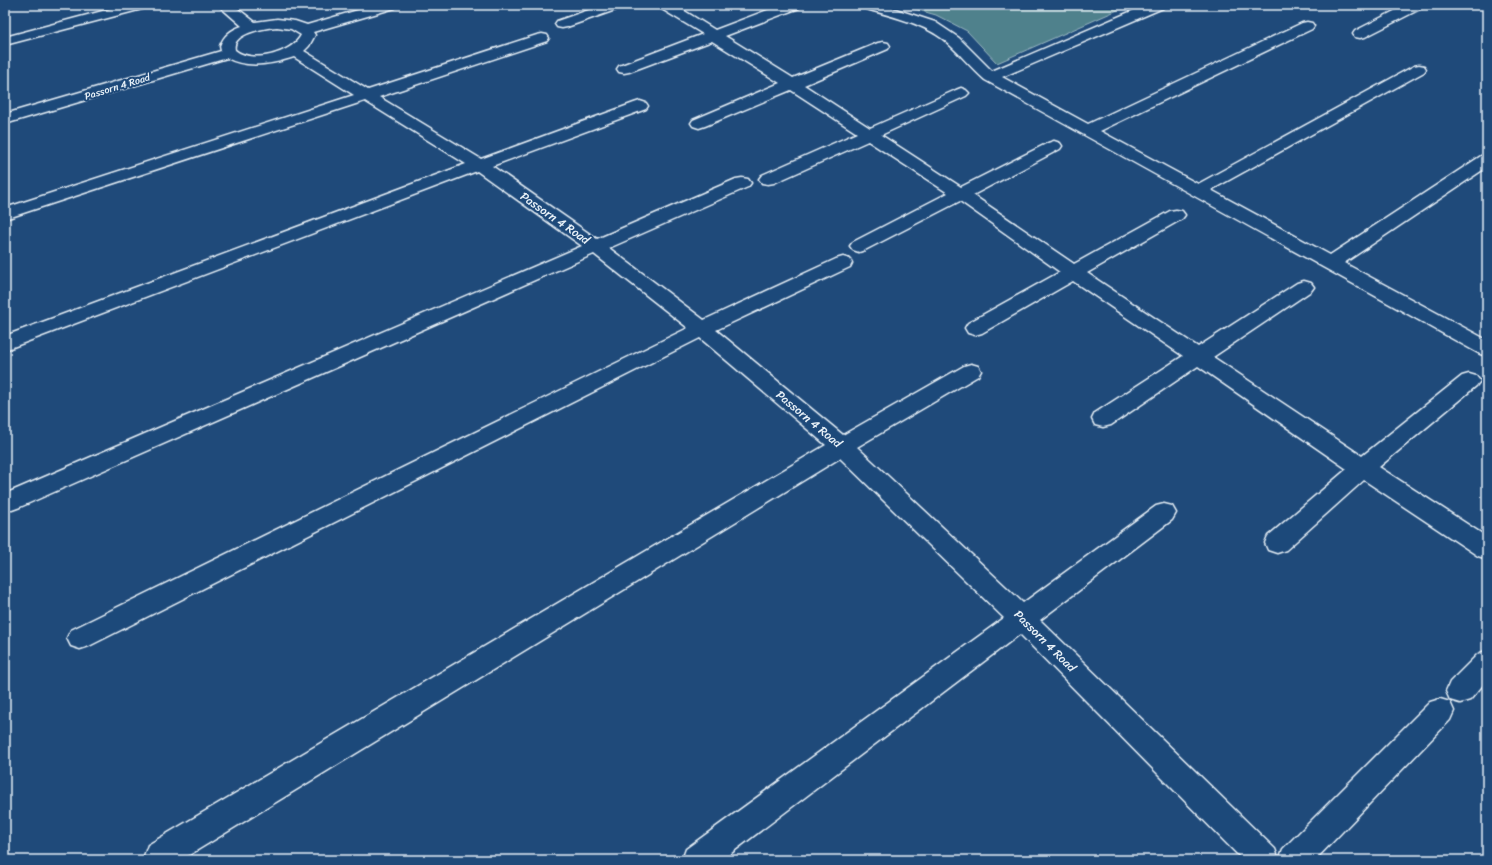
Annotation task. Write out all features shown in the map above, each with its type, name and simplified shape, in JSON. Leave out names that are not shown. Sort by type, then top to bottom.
[{"type":"street","points":[[5,41],[141,5]]},
{"type":"street","points":[[225,5],[252,27]]},
{"type":"street","points":[[306,30],[390,5]]},
{"type":"street","points":[[562,24],[616,5]]},
{"type":"street","points":[[665,5],[792,84],[959,193],[1363,468],[1487,549]]},
{"type":"street","points":[[624,69],[794,5]]},
{"type":"street","points":[[868,5],[917,20],[934,27],[949,36],[975,64],[990,77],[1486,347]]},
{"type":"street","points":[[990,77],[1158,5]]},
{"type":"street","points":[[1360,34],[1417,5]]},
{"type":"street","points":[[283,23],[299,26],[306,30],[308,35],[307,40],[294,52],[270,59],[257,60],[240,58],[229,53],[227,48],[228,42],[233,37],[252,27],[264,24],[283,23]]},
{"type":"street","points":[[1087,131],[1307,26]]},
{"type":"street","points":[[5,214],[542,38]]},
{"type":"street","points":[[699,123],[883,46]]},
{"type":"street","name":"Passorn 4 Road","points":[[294,52],[479,164],[594,246],[702,329],[842,446],[1021,618],[1264,860]]},
{"type":"street","name":"Passorn 4 Road","points":[[5,119],[229,53]]},
{"type":"street","points":[[1197,191],[1419,69]]},
{"type":"street","points":[[768,179],[961,93]]},
{"type":"street","points":[[5,343],[479,164],[640,106]]},
{"type":"street","points":[[859,246],[959,193],[1054,146]]},
{"type":"street","points":[[1331,263],[1487,160]]},
{"type":"street","points":[[12,501],[594,246],[742,183]]},
{"type":"street","points":[[975,328],[1176,215]]},
{"type":"street","points":[[80,638],[702,329],[843,263]]},
{"type":"street","points":[[1104,419],[1304,287]]},
{"type":"street","points":[[159,856],[842,446],[971,371]]},
{"type":"street","points":[[1277,543],[1363,468],[1469,381]]},
{"type":"street","points":[[697,860],[1164,513]]},
{"type":"street","points":[[1460,691],[1487,662]]},
{"type":"street","points":[[1294,860],[1440,711]]},
{"type":"green space","points":[[901,5],[1129,5],[997,63],[967,31],[936,15]]}]
